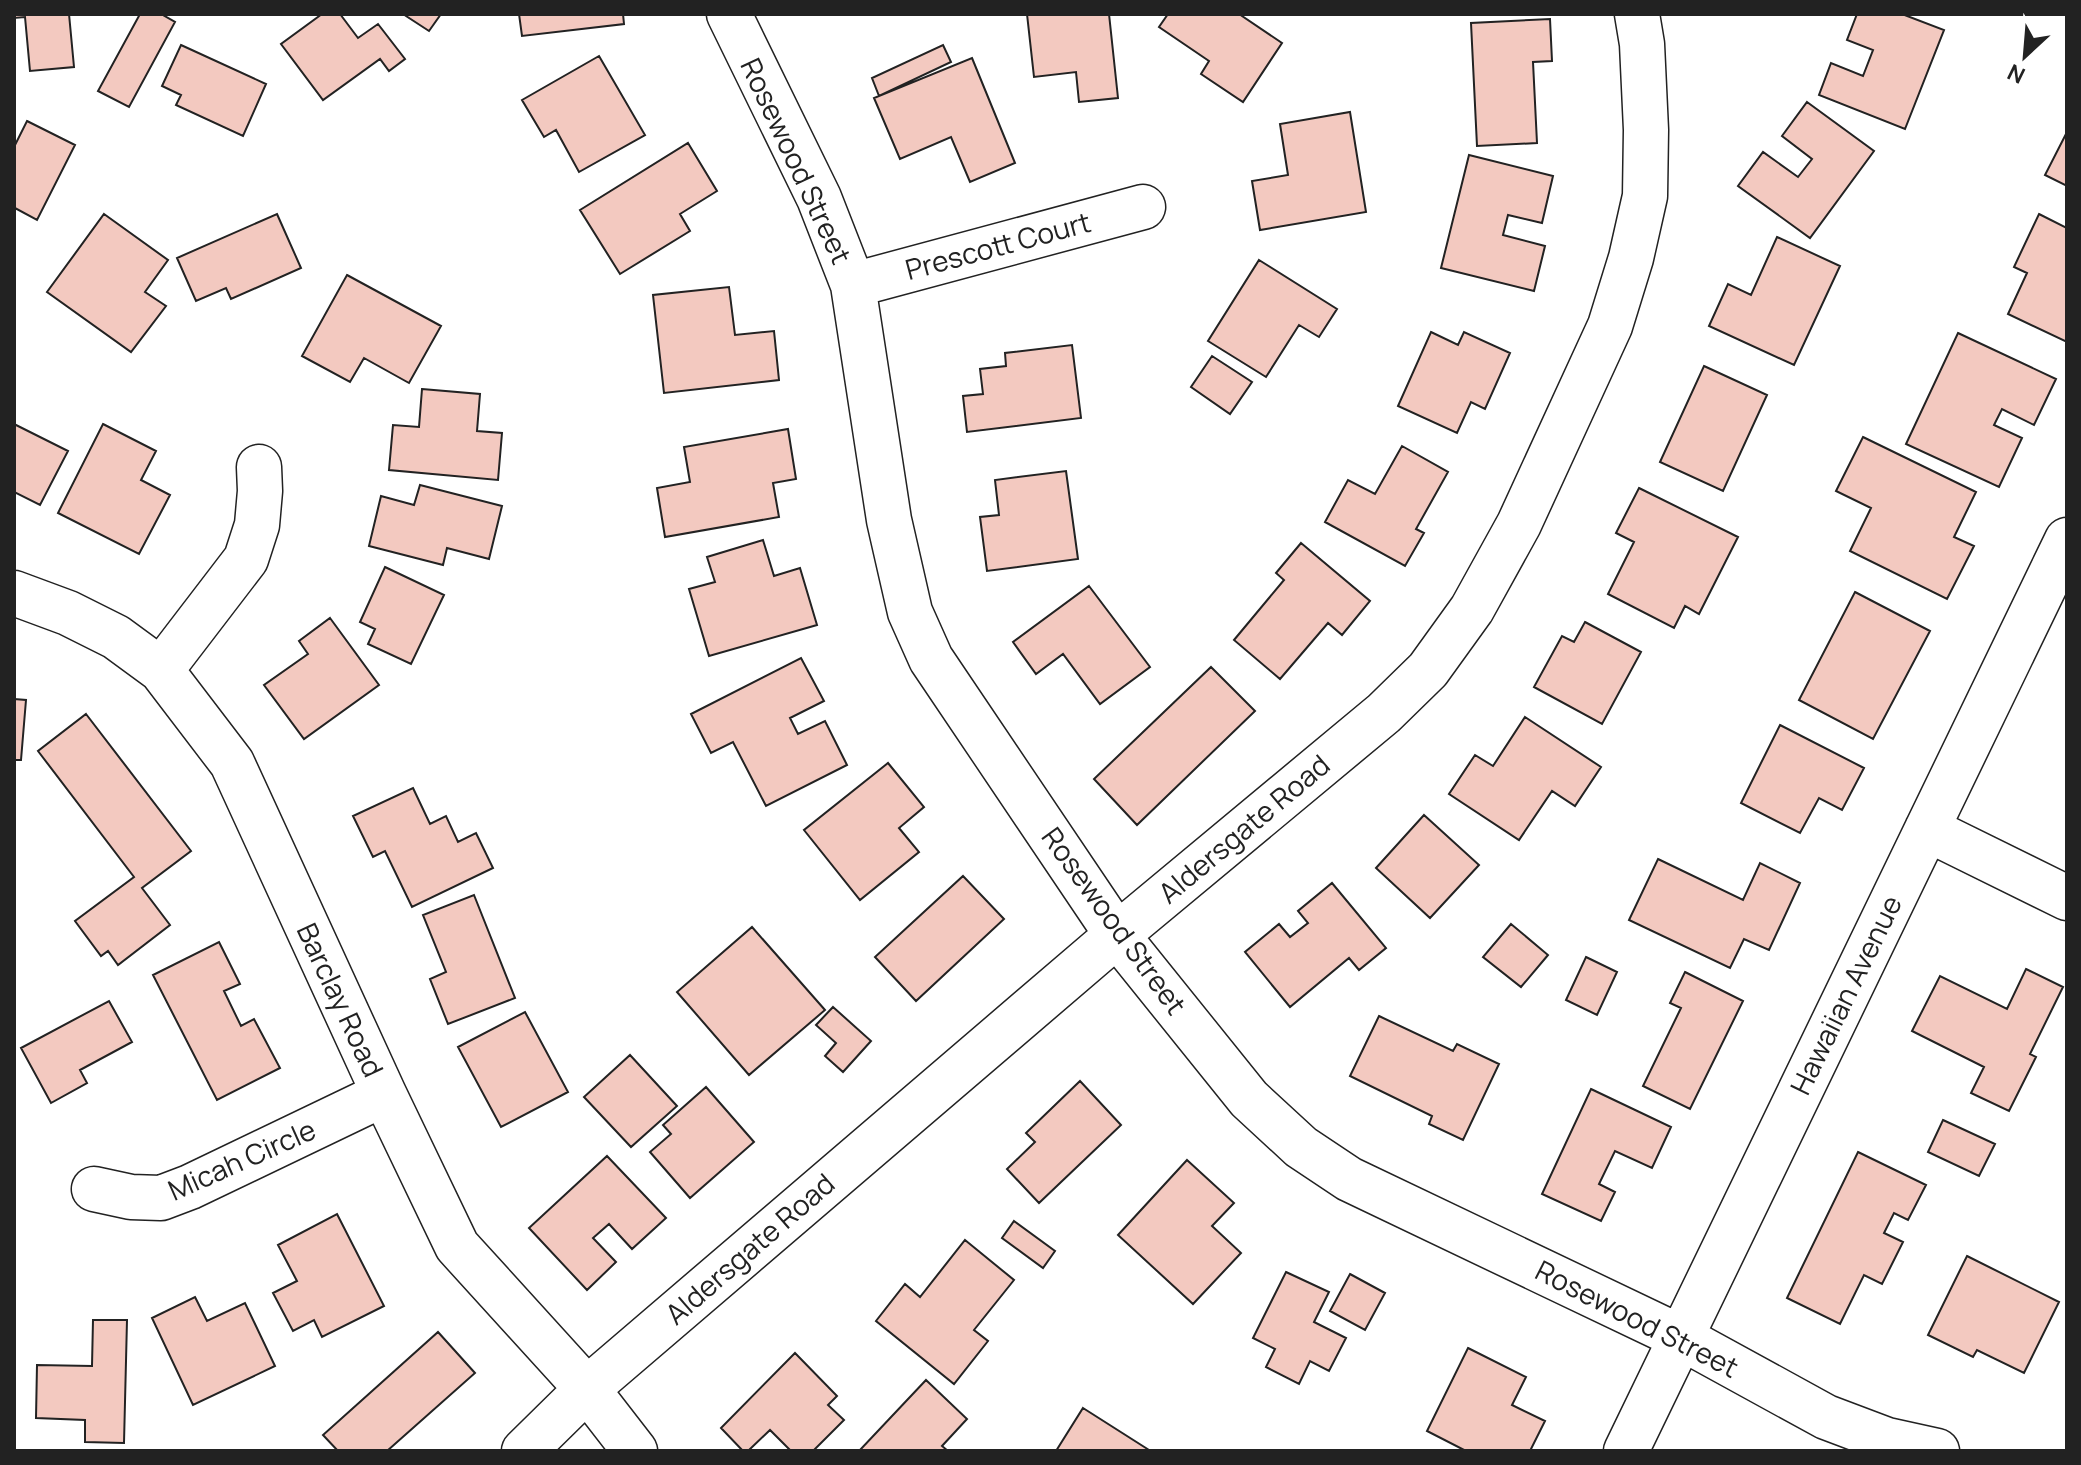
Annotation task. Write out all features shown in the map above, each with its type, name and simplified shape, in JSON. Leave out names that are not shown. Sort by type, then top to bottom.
[{"type":"street","name":"Rosewood Street","points":[[729,14],[819,198],[853,285],[889,520],[910,612],[931,659],[1117,935],[1249,1099],[1301,1147],[1349,1179],[1680,1337],[1826,1417],[1887,1440],[1937,1451]]},
{"type":"street","name":"Aldersgate Road","points":[[524,1451],[587,1389],[1117,935],[1384,713],[1428,670],[1472,609],[1519,524],[1610,326],[1631,258],[1645,196],[1646,130],[1642,44],[1637,14]]},
{"type":"street","name":"Prescott Court","points":[[853,285],[1143,207]]},
{"type":"street","points":[[161,670],[246,559],[257,525],[259,467]]},
{"type":"street","name":"Hawaiian Avenue","points":[[1626,1451],[2067,540]]},
{"type":"street","name":"Barclay Road","points":[[14,593],[68,613],[116,637],[161,670],[232,763],[457,1246],[587,1389],[635,1451]]},
{"type":"street","points":[[1927,829],[2067,898]]},
{"type":"street","name":"Micah Circle","points":[[94,1189],[131,1197],[161,1198],[384,1094]]},
{"type":"building","points":[[14,14],[69,14],[74,67],[30,71],[25,17],[14,18]]},
{"type":"building","points":[[140,14],[161,14],[175,22],[129,107],[98,91]]},
{"type":"building","points":[[322,14],[340,14],[358,38],[378,24],[405,59],[389,71],[380,59],[323,100],[281,44]]},
{"type":"building","points":[[403,14],[441,14],[429,31]]},
{"type":"building","points":[[519,14],[623,14],[624,24],[522,36]]},
{"type":"building","points":[[1027,14],[1109,14],[1118,98],[1079,102],[1076,72],[1034,77]]},
{"type":"building","points":[[1168,14],[1239,14],[1282,43],[1243,102],[1201,74],[1209,61],[1159,27]]},
{"type":"building","points":[[1857,14],[1902,14],[1944,30],[1905,129],[1819,95],[1831,63],[1863,76],[1873,50],[1847,40]]},
{"type":"building","points":[[1550,19],[1552,61],[1533,62],[1537,143],[1477,146],[1471,23]]},
{"type":"building","points":[[181,45],[266,84],[243,136],[176,105],[181,95],[162,86]]},
{"type":"building","points":[[943,45],[951,62],[879,96],[872,78]]},
{"type":"building","points":[[599,56],[645,135],[579,172],[556,130],[544,137],[522,100]]},
{"type":"building","points":[[972,58],[1015,163],[970,182],[951,137],[900,159],[874,98]]},
{"type":"building","points":[[1807,102],[1874,151],[1810,238],[1738,186],[1763,152],[1798,177],[1812,159],[1782,136]]},
{"type":"building","points":[[1350,112],[1366,212],[1260,230],[1252,181],[1288,175],[1280,124]]},
{"type":"building","points":[[27,121],[75,145],[37,220],[15,208],[14,211],[14,147]]},
{"type":"building","points":[[2067,132],[2067,186],[2045,175]]},
{"type":"building","points":[[688,143],[717,191],[680,214],[690,231],[620,274],[580,210]]},
{"type":"building","points":[[1469,155],[1553,176],[1542,223],[1508,215],[1503,235],[1545,246],[1534,291],[1441,268]]},
{"type":"building","points":[[104,214],[168,260],[145,292],[166,306],[131,352],[47,292]]},
{"type":"building","points":[[277,214],[301,268],[231,299],[226,288],[196,301],[177,258]]},
{"type":"building","points":[[2039,214],[2067,228],[2067,342],[2008,314],[2027,273],[2014,267]]},
{"type":"building","points":[[1777,237],[1840,266],[1794,365],[1709,326],[1728,284],[1751,295]]},
{"type":"building","points":[[1259,260],[1337,309],[1319,337],[1299,325],[1266,377],[1208,341]]},
{"type":"building","points":[[347,275],[441,326],[409,383],[364,358],[350,382],[302,356]]},
{"type":"building","points":[[729,287],[735,335],[774,331],[779,380],[664,393],[653,295]]},
{"type":"building","points":[[1431,332],[1458,345],[1464,332],[1510,353],[1485,409],[1471,402],[1457,433],[1398,406]]},
{"type":"building","points":[[1958,333],[2056,379],[2034,425],[2002,409],[1994,425],[2022,438],[1999,487],[1906,444]]},
{"type":"building","points":[[1072,345],[1081,418],[967,432],[963,396],[983,394],[980,369],[1006,366],[1005,353]]},
{"type":"building","points":[[1212,356],[1252,382],[1230,414],[1191,387]]},
{"type":"building","points":[[1704,366],[1767,395],[1723,491],[1660,462]]},
{"type":"building","points":[[422,389],[480,394],[477,431],[502,433],[498,480],[389,470],[393,425],[419,427]]},
{"type":"building","points":[[14,424],[68,451],[40,505],[14,492]]},
{"type":"building","points":[[103,424],[156,451],[141,480],[170,495],[139,554],[58,513]]},
{"type":"building","points":[[788,429],[796,479],[773,483],[779,517],[665,537],[657,488],[690,482],[684,447]]},
{"type":"building","points":[[1863,437],[1976,492],[1954,537],[1974,546],[1947,599],[1850,551],[1871,508],[1836,491]]},
{"type":"building","points":[[1402,446],[1448,472],[1416,529],[1424,533],[1405,566],[1325,522],[1348,480],[1375,494]]},
{"type":"building","points":[[1066,471],[1078,559],[987,571],[980,517],[999,515],[995,480]]},
{"type":"building","points":[[420,485],[502,506],[489,559],[447,548],[443,565],[369,546],[381,496],[414,505]]},
{"type":"building","points":[[1639,488],[1738,537],[1699,614],[1685,606],[1674,628],[1608,594],[1634,542],[1616,533]]},
{"type":"building","points":[[763,540],[774,576],[800,568],[817,625],[709,656],[689,589],[715,582],[707,557]]},
{"type":"building","points":[[1301,543],[1370,601],[1342,635],[1328,623],[1280,679],[1234,640],[1284,580],[1276,573]]},
{"type":"building","points":[[385,567],[444,595],[411,664],[368,644],[375,629],[360,622]]},
{"type":"building","points":[[1089,586],[1150,667],[1100,704],[1063,654],[1036,674],[1013,642]]},
{"type":"building","points":[[1855,592],[1930,631],[1873,739],[1799,700]]},
{"type":"building","points":[[330,618],[379,685],[304,739],[264,685],[308,654],[299,641]]},
{"type":"building","points":[[1585,622],[1641,652],[1602,724],[1534,687],[1562,636],[1574,642]]},
{"type":"building","points":[[801,658],[824,701],[790,718],[798,734],[825,721],[847,765],[766,806],[733,742],[711,753],[691,714]]},
{"type":"building","points":[[1211,667],[1255,711],[1137,825],[1094,779]]},
{"type":"building","points":[[14,699],[26,700],[21,760],[14,760]]},
{"type":"building","points":[[86,714],[191,851],[142,888],[170,925],[118,965],[108,951],[101,956],[75,921],[134,877],[38,751]]},
{"type":"building","points":[[1525,717],[1601,767],[1575,806],[1552,791],[1519,840],[1449,794],[1475,755],[1493,766]]},
{"type":"building","points":[[1780,725],[1864,768],[1842,810],[1819,798],[1800,833],[1741,803]]},
{"type":"building","points":[[888,763],[924,807],[899,828],[919,852],[860,900],[804,830]]},
{"type":"building","points":[[413,788],[430,824],[446,816],[458,842],[476,833],[493,868],[412,907],[385,851],[373,857],[353,816]]},
{"type":"building","points":[[1424,815],[1479,865],[1430,918],[1376,868]]},
{"type":"building","points":[[1658,859],[1743,900],[1760,863],[1800,883],[1769,950],[1744,939],[1730,968],[1629,920]]},
{"type":"building","points":[[963,876],[1004,919],[916,1001],[875,957]]},
{"type":"building","points":[[1332,883],[1386,948],[1359,970],[1349,958],[1290,1007],[1245,952],[1279,924],[1290,937],[1308,923],[1298,911]]},
{"type":"building","points":[[474,895],[515,998],[448,1024],[430,979],[446,972],[423,915]]},
{"type":"building","points":[[1511,924],[1548,955],[1521,987],[1483,957]]},
{"type":"building","points":[[752,927],[825,1010],[749,1075],[677,992]]},
{"type":"building","points":[[219,942],[240,984],[224,991],[241,1026],[254,1019],[280,1068],[217,1100],[153,975]]},
{"type":"building","points":[[1586,957],[1617,972],[1597,1015],[1566,1000]]},
{"type":"building","points":[[2026,969],[2063,987],[2030,1054],[2036,1057],[2009,1111],[1971,1093],[1984,1067],[1912,1031],[1940,976],[2007,1009]]},
{"type":"building","points":[[1685,972],[1743,1001],[1690,1109],[1643,1086],[1681,1008],[1670,1003]]},
{"type":"building","points":[[109,1001],[132,1042],[80,1070],[87,1083],[51,1103],[21,1048]]},
{"type":"building","points":[[833,1007],[871,1041],[843,1072],[825,1056],[836,1043],[816,1025]]},
{"type":"building","points":[[525,1012],[568,1092],[501,1127],[458,1047]]},
{"type":"building","points":[[1379,1016],[1453,1051],[1457,1044],[1499,1064],[1463,1140],[1429,1124],[1432,1116],[1350,1076]]},
{"type":"building","points":[[630,1055],[677,1106],[631,1147],[584,1097]]},
{"type":"building","points":[[1080,1081],[1121,1125],[1039,1203],[1007,1169],[1035,1142],[1026,1133]]},
{"type":"building","points":[[706,1087],[754,1142],[690,1198],[650,1152],[671,1134],[663,1125]]},
{"type":"building","points":[[1591,1089],[1671,1127],[1652,1168],[1615,1151],[1599,1184],[1615,1192],[1601,1221],[1542,1194]]},
{"type":"building","points":[[1943,1120],[1995,1144],[1979,1176],[1928,1152]]},
{"type":"building","points":[[1858,1152],[1926,1185],[1908,1220],[1894,1213],[1884,1233],[1903,1242],[1882,1284],[1864,1275],[1840,1324],[1787,1298]]},
{"type":"building","points":[[607,1156],[666,1218],[632,1249],[609,1224],[593,1238],[616,1262],[587,1290],[529,1228]]},
{"type":"building","points":[[1187,1160],[1234,1203],[1212,1226],[1241,1253],[1193,1304],[1118,1235]]},
{"type":"building","points":[[337,1214],[384,1306],[322,1337],[314,1320],[293,1331],[273,1293],[297,1281],[278,1245]]},
{"type":"building","points":[[1014,1221],[1055,1251],[1043,1268],[1002,1238]]},
{"type":"building","points":[[965,1240],[1014,1280],[974,1330],[988,1341],[954,1384],[876,1321],[905,1284],[920,1297]]},
{"type":"building","points":[[1967,1256],[2059,1302],[2024,1373],[1977,1350],[1973,1357],[1928,1335]]},
{"type":"building","points":[[1286,1272],[1329,1292],[1314,1322],[1346,1338],[1329,1371],[1310,1361],[1299,1384],[1266,1367],[1275,1349],[1253,1338]]},
{"type":"building","points":[[1350,1274],[1385,1293],[1365,1330],[1330,1311]]},
{"type":"building","points":[[195,1297],[207,1321],[245,1303],[275,1366],[193,1405],[152,1318]]},
{"type":"building","points":[[93,1320],[127,1320],[124,1443],[85,1442],[85,1420],[36,1418],[37,1365],[92,1366]]},
{"type":"building","points":[[438,1332],[475,1373],[387,1451],[338,1451],[323,1435]]},
{"type":"building","points":[[1468,1348],[1526,1377],[1512,1405],[1545,1421],[1530,1451],[1466,1451],[1427,1431]]},
{"type":"building","points":[[795,1353],[837,1396],[828,1405],[844,1420],[813,1451],[791,1451],[770,1430],[748,1451],[743,1451],[721,1428]]},
{"type":"building","points":[[926,1380],[967,1419],[942,1446],[948,1451],[859,1451]]},
{"type":"building","points":[[1083,1408],[1149,1450],[1149,1451],[1056,1451]]}]
